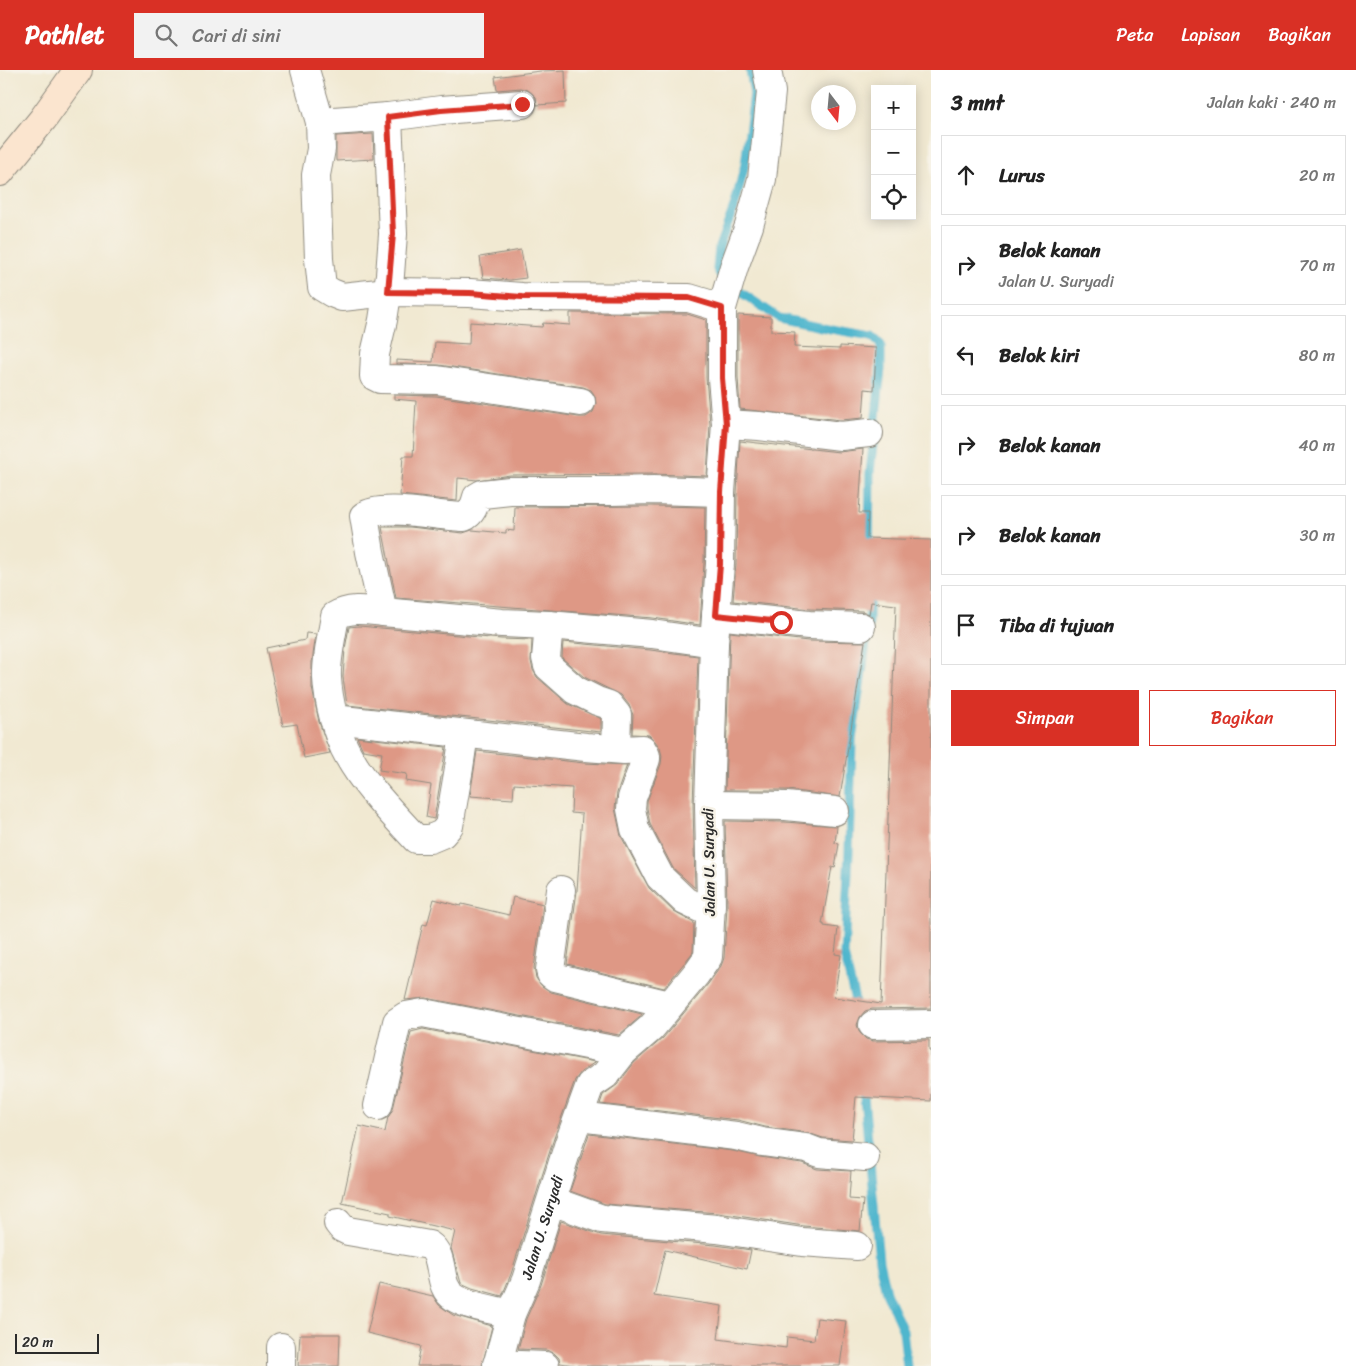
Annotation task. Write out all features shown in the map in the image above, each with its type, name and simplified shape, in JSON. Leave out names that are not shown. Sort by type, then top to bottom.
[{"type":"main road","points":[[0,172],[43,119],[78,70]]},
{"type":"street","points":[[305,70],[320,122],[321,149],[316,175],[322,287],[332,293],[342,296],[388,292],[470,293],[522,297],[689,298],[724,303]]},
{"type":"street","name":"Jalan U. Suryadi","points":[[497,1365],[511,1314],[526,1280],[569,1143],[590,1085],[604,1075],[624,1052],[651,1028],[708,957],[711,848],[709,805],[714,643],[720,564],[721,492],[726,424],[722,378],[724,303],[762,179],[771,92],[767,70]]},
{"type":"street","points":[[320,122],[522,104]]},
{"type":"street","points":[[388,117],[393,234],[388,292],[375,354],[373,374],[377,378],[437,380],[581,402]]},
{"type":"street","points":[[726,424],[841,436],[869,432]]},
{"type":"street","points":[[383,612],[366,532],[364,516],[370,512],[405,511],[464,517],[468,515],[477,497],[482,494],[510,491],[653,490],[721,492]]},
{"type":"street","points":[[464,734],[448,826],[442,834],[430,839],[416,839],[386,806],[347,755],[334,719],[326,676],[335,616],[359,609],[502,623],[652,634],[714,643]]},
{"type":"street","points":[[716,615],[809,625],[861,627]]},
{"type":"street","points":[[549,625],[546,658],[548,666],[575,690],[597,701],[609,704],[616,712],[618,715],[616,749]]},
{"type":"street","points":[[334,719],[616,749],[639,748],[646,756],[632,798],[632,819],[635,829],[660,877],[685,901],[710,914]]},
{"type":"street","points":[[709,805],[786,806],[835,811]]},
{"type":"street","points":[[561,890],[551,974],[587,985],[670,1005]]},
{"type":"street","points":[[378,1106],[397,1022],[406,1016],[415,1014],[423,1013],[624,1052]]},
{"type":"street","points":[[873,1025],[931,1024]]},
{"type":"street","points":[[579,1117],[736,1136],[762,1142],[806,1148],[820,1153],[865,1156]]},
{"type":"street","points":[[552,1201],[602,1219],[717,1229],[802,1242],[857,1246]]},
{"type":"street","points":[[338,1223],[348,1231],[429,1245],[438,1254],[444,1285],[450,1294],[461,1301],[511,1314]]},
{"type":"street","points":[[497,1365],[545,1366]]},
{"type":"building","points":[[565,70],[566,103],[537,105],[536,97],[528,90],[521,88],[497,90],[495,77]]},
{"type":"building","points":[[373,134],[374,159],[336,161],[336,136]]},
{"type":"building","points":[[521,250],[526,278],[510,280],[483,278],[480,257]]},
{"type":"building","points":[[570,313],[687,314],[706,320],[706,378],[710,424],[707,476],[653,474],[510,475],[477,480],[458,478],[457,501],[400,495],[403,456],[413,456],[416,401],[394,399],[394,395],[436,396],[579,417],[586,417],[593,412],[596,404],[595,396],[591,390],[583,387],[439,365],[396,364],[396,360],[433,362],[435,342],[469,344],[470,322],[542,327],[543,323],[570,325]]},
{"type":"building","points":[[738,315],[771,317],[771,331],[795,332],[794,347],[840,349],[840,346],[876,348],[874,390],[865,389],[863,418],[841,420],[740,409]]},
{"type":"building","points":[[740,441],[839,452],[863,449],[859,513],[868,513],[867,538],[931,540],[931,1008],[872,1009],[865,1011],[857,1025],[860,1033],[866,1039],[873,1041],[929,1040],[929,1051],[931,1051],[931,1101],[856,1097],[852,1140],[823,1138],[808,1133],[765,1127],[738,1120],[600,1104],[603,1095],[617,1085],[634,1063],[663,1038],[721,966],[724,958],[727,906],[725,821],[785,822],[837,826],[835,843],[839,844],[835,868],[832,867],[822,924],[838,928],[835,954],[841,955],[834,997],[881,1004],[896,605],[871,602],[869,614],[862,611],[810,609],[733,601]]},
{"type":"building","points":[[515,507],[705,507],[700,625],[653,618],[396,598],[382,527],[410,527],[463,533],[472,530],[506,533],[506,530],[514,531]]},
{"type":"building","points":[[359,626],[501,639],[532,640],[531,661],[537,677],[568,704],[600,718],[601,732],[347,705],[343,677],[345,649],[349,627]]},
{"type":"building","points":[[730,632],[808,641],[865,642],[840,797],[788,790],[725,790]]},
{"type":"building","points":[[306,633],[316,634],[312,662],[312,688],[319,722],[330,753],[304,758],[297,724],[283,726],[266,648],[305,640]]},
{"type":"building","points":[[563,642],[698,656],[693,805],[695,888],[673,868],[650,824],[647,801],[661,764],[660,748],[649,735],[632,734],[633,715],[629,705],[621,695],[584,677],[562,658]]},
{"type":"building","points":[[357,737],[446,747],[434,819],[426,817],[431,785],[406,781],[407,774],[379,770],[382,753],[363,750]]},
{"type":"building","points":[[477,751],[584,763],[627,765],[617,793],[615,808],[621,836],[649,888],[674,912],[694,923],[693,952],[664,988],[567,964],[577,891],[582,814],[571,813],[572,788],[514,784],[513,799],[470,796]]},
{"type":"building","points":[[513,897],[543,904],[534,968],[536,978],[542,986],[551,992],[642,1014],[640,1017],[619,1035],[426,998],[405,1000],[423,924],[427,925],[434,899],[509,915]]},
{"type":"building","points":[[423,1029],[595,1062],[581,1072],[575,1080],[502,1296],[461,1283],[451,1248],[455,1231],[390,1216],[390,1213],[342,1203],[359,1126],[385,1132],[388,1117],[393,1109],[411,1032]]},
{"type":"building","points":[[589,1134],[733,1151],[802,1163],[817,1169],[851,1171],[849,1199],[863,1200],[860,1231],[804,1226],[718,1213],[605,1204],[570,1191]]},
{"type":"building","points":[[561,1221],[601,1235],[751,1250],[747,1269],[665,1250],[654,1296],[722,1306],[718,1339],[786,1348],[787,1337],[814,1340],[817,1318],[846,1321],[840,1366],[581,1366],[560,1363],[559,1358],[554,1353],[546,1350],[518,1349],[526,1319],[541,1285]]},
{"type":"building","points":[[379,1284],[433,1296],[439,1305],[453,1315],[492,1326],[482,1366],[417,1366],[421,1346],[367,1333]]},
{"type":"building","points":[[300,1334],[340,1334],[339,1366],[298,1366]]},
{"type":"waterway","points":[[750,70],[754,94],[745,164],[735,204],[719,247],[717,269],[724,281],[779,318],[872,336],[881,345],[881,369],[870,473],[869,549]]},
{"type":"waterway","points":[[856,1011],[844,955],[852,739],[869,622],[869,602]]},
{"type":"waterway","points":[[863,1086],[879,1261],[886,1292],[903,1331],[907,1366]]},
{"type":"route","points":[[522,104],[441,110],[388,117],[391,141],[393,234],[388,292],[470,293],[522,297],[689,298],[722,308],[722,378],[726,424],[716,615],[781,622]]}]
